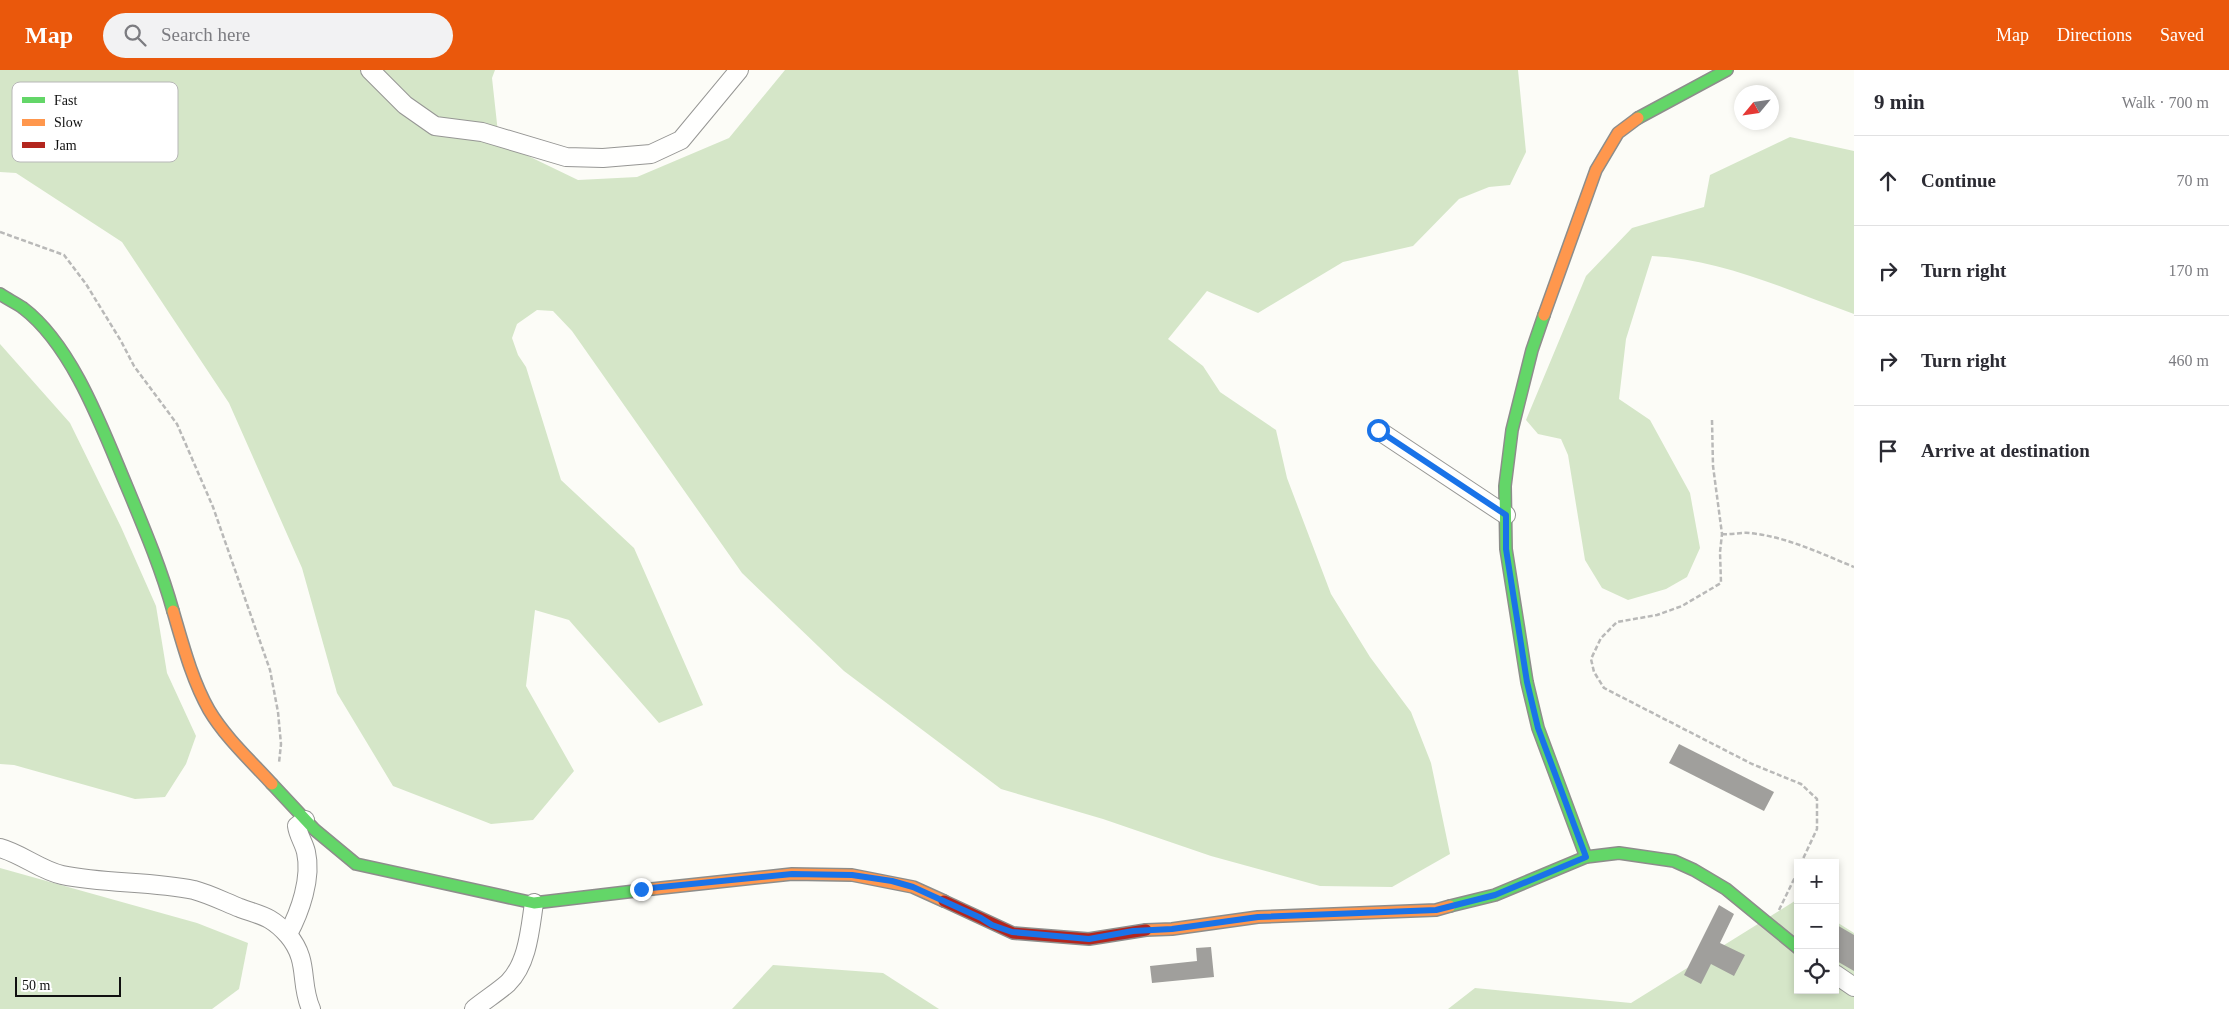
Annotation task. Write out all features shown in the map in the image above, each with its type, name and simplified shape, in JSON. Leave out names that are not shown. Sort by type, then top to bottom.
[{"type":"street","points":[[370,70],[405,105],[435,126],[482,132],[566,157],[603,158],[651,154],[681,140],[739,70]]},
{"type":"street","points":[[1586,857],[1538,728],[1527,682],[1506,549],[1505,486],[1512,430],[1532,350],[1596,170],[1614,139],[1634,120],[1727,70]]},
{"type":"street","points":[[0,294],[7,297],[37,321],[70,364],[93,407],[163,576],[188,664],[204,700],[221,727],[304,820],[336,850],[356,864],[534,903],[725,880],[792,874],[852,875],[892,881],[913,887],[981,918],[992,925],[1012,932],[1089,939],[1133,931],[1172,929],[1258,917],[1436,910],[1495,895],[1586,857],[1619,854],[1674,862],[1694,870],[1726,889],[1794,945]]},
{"type":"street","points":[[1378,430],[1506,515]]},
{"type":"street","points":[[288,934],[300,906],[307,877],[306,852],[297,826],[304,820]]},
{"type":"street","points":[[0,848],[15,852],[39,866],[61,875],[194,890],[248,911],[267,916],[288,934],[298,948],[304,964],[305,996],[311,1009]]},
{"type":"street","points":[[481,1007],[509,982],[519,965],[526,947],[534,903]]},
{"type":"street","points":[[1839,977],[1854,987]]},
{"type":"path","points":[[0,232],[64,256],[86,284],[134,366],[176,424],[213,507],[270,670],[278,712],[281,744],[276,789]]},
{"type":"path","points":[[1712,420],[1713,466],[1722,534],[1720,552],[1721,583],[1682,606],[1657,614],[1617,622],[1601,638],[1591,659],[1594,672],[1604,688],[1752,764],[1801,784],[1817,799],[1817,829],[1804,859]]},
{"type":"path","points":[[1722,534],[1733,535],[1748,532],[1775,538],[1802,545],[1854,568]]},
{"type":"path","points":[[1772,926],[1794,879]]},
{"type":"green space","points":[[0,70],[495,70],[492,78],[499,142],[578,180],[637,177],[729,138],[785,70],[1518,70],[1526,152],[1510,185],[1489,187],[1459,199],[1413,246],[1343,262],[1258,313],[1207,291],[1168,339],[1203,366],[1220,392],[1276,430],[1287,478],[1331,594],[1370,657],[1411,712],[1431,763],[1450,854],[1392,887],[1320,886],[1211,856],[1103,819],[1001,789],[844,671],[742,573],[572,331],[553,311],[537,310],[517,324],[512,338],[518,355],[526,367],[561,480],[634,548],[703,705],[659,723],[569,620],[535,610],[526,686],[574,771],[533,820],[491,824],[393,786],[337,693],[302,568],[229,403],[122,242],[16,173],[0,172]]},
{"type":"green space","points":[[1790,137],[1854,151],[1854,314],[1780,286],[1730,270],[1678,258],[1652,256],[1626,339],[1619,399],[1650,420],[1690,493],[1700,548],[1687,577],[1666,589],[1628,600],[1602,588],[1585,560],[1568,455],[1561,439],[1538,434],[1526,420],[1586,276],[1632,228],[1704,207],[1710,175]]},
{"type":"green space","points":[[0,344],[70,423],[121,527],[156,606],[167,673],[196,736],[186,764],[165,797],[135,799],[14,765],[0,764]]},
{"type":"green space","points":[[0,868],[197,923],[248,943],[239,989],[212,1009],[0,1009]]},
{"type":"green space","points":[[1794,901],[1794,994],[1839,994],[1839,924],[1854,933],[1854,1009],[1448,1009],[1475,988],[1631,1003]]},
{"type":"green space","points":[[773,965],[883,973],[939,1009],[732,1009]]},
{"type":"building","points":[[1679,744],[1774,792],[1764,811],[1669,763]]},
{"type":"building","points":[[1719,905],[1734,914],[1720,943],[1745,955],[1734,976],[1711,964],[1701,984],[1684,975]]},
{"type":"building","points":[[1839,926],[1854,935],[1854,971],[1839,962]]},
{"type":"building","points":[[1211,947],[1214,977],[1152,983],[1150,966],[1197,961],[1196,948]]},
{"type":"traffic: fast","points":[[1638,118],[1727,70]]},
{"type":"traffic: fast","points":[[0,294],[23,308],[41,324],[72,366],[108,440],[146,533],[173,611]]},
{"type":"traffic: fast","points":[[1544,315],[1532,350],[1512,430],[1505,486],[1506,549],[1527,682],[1538,728],[1586,857]]},
{"type":"traffic: fast","points":[[272,784],[315,830],[356,864],[534,903],[652,889]]},
{"type":"traffic: fast","points":[[1450,906],[1495,895],[1586,857],[1619,853],[1674,861],[1694,870],[1726,889],[1794,945]]},
{"type":"traffic: slow","points":[[1544,315],[1596,170],[1618,133],[1638,118]]},
{"type":"traffic: slow","points":[[173,611],[193,674],[209,710],[230,739],[272,784]]},
{"type":"traffic: slow","points":[[652,889],[792,874],[852,875],[913,887],[944,901]]},
{"type":"traffic: slow","points":[[1146,930],[1172,929],[1258,917],[1436,910],[1450,906]]},
{"type":"traffic: jam","points":[[944,901],[1013,933],[1089,939],[1146,930]]},
{"type":"route","points":[[641,889],[792,874],[852,875],[892,881],[913,887],[959,907],[992,925],[1012,932],[1036,936],[1089,939],[1133,931],[1172,929],[1258,917],[1436,910],[1495,895],[1586,857],[1538,728],[1527,682],[1506,549],[1506,515],[1378,430]]}]
